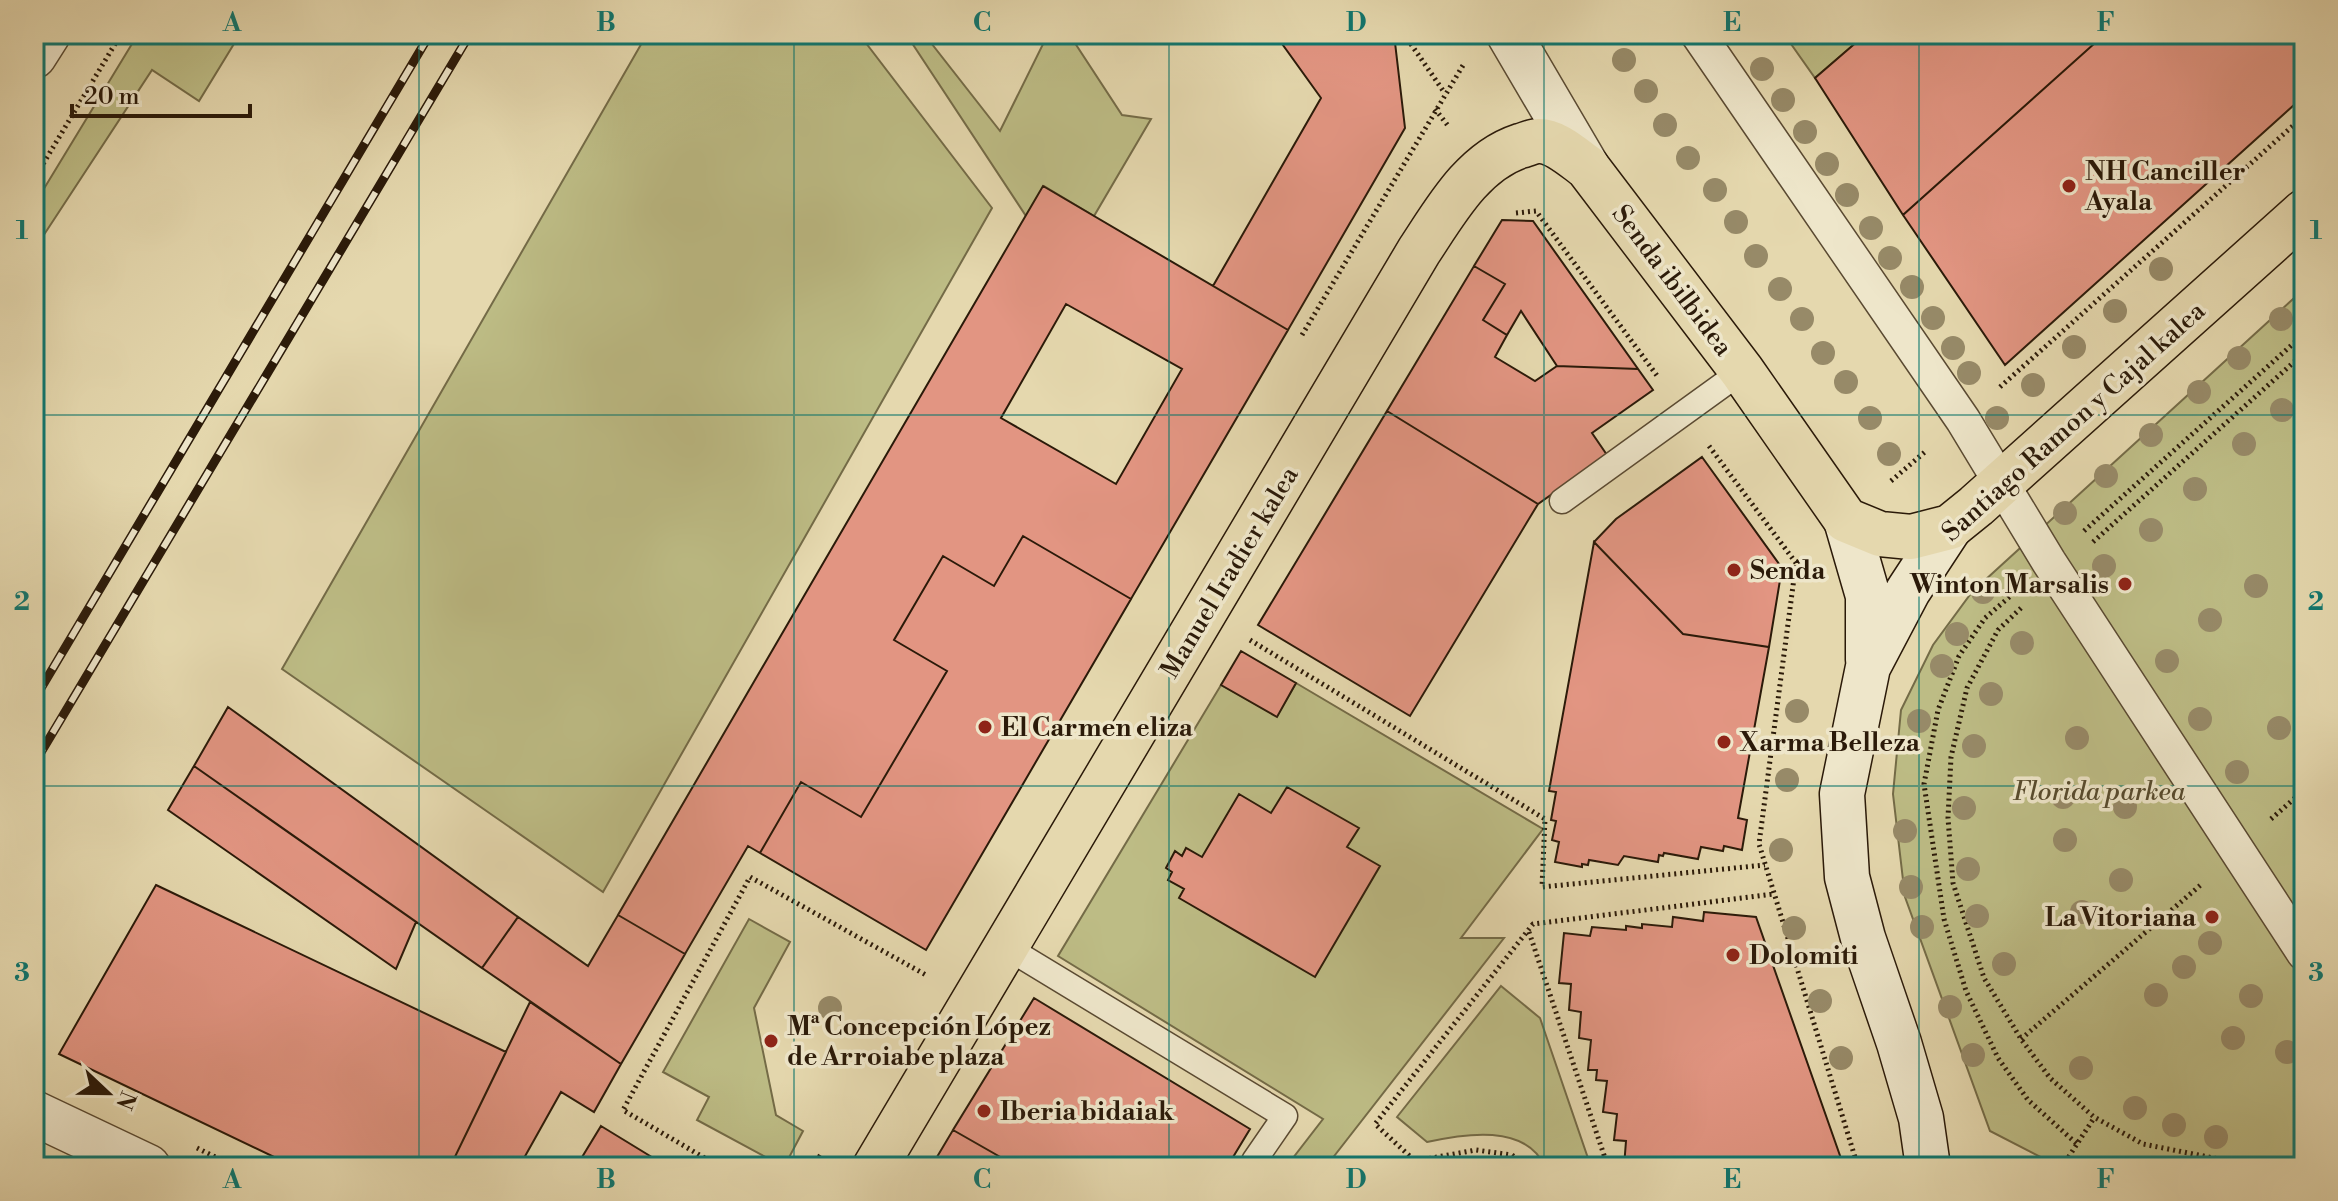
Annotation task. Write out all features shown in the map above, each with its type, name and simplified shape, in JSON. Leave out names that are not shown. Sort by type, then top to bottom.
[{"type":"main road","points":[[34,56],[48,34]]},
{"type":"main road","name":"Senda ibilbidea","points":[[1509,34],[1587,167],[1742,371],[1846,520],[1868,596],[1868,667]]},
{"type":"main road","name":"Manuel Iradier kalea","points":[[875,1167],[1419,251],[1457,194],[1489,163],[1512,149],[1539,140],[1560,148],[1587,167]]},
{"type":"main road","name":"Santiago Ramon y Cajal kalea","points":[[1928,1167],[1921,1118],[1863,938],[1847,877],[1842,794],[1868,667],[1908,591],[1950,527],[2304,212]]},
{"type":"main road","points":[[1846,520],[1880,534],[1911,537],[1950,527]]},
{"type":"main road","points":[[34,1113],[148,1167]]},
{"type":"street","points":[[1698,34],[1963,420],[2049,562],[2304,953]]},
{"type":"lane","points":[[1562,501],[1742,371]]},
{"type":"lane","points":[[1006,947],[1285,1116],[1254,1161]]},
{"type":"path","points":[[34,179],[121,34]]},
{"type":"path","points":[[1404,34],[1445,93]]},
{"type":"path","points":[[1512,213],[1536,211],[1796,563]]},
{"type":"path","points":[[2077,1144],[2028,1100],[1998,1058],[1966,991],[1944,919],[1924,784],[1938,710],[1959,656],[1985,618],[2304,334]]},
{"type":"path","points":[[1243,635],[1545,819],[1542,887],[1765,865]]},
{"type":"path","points":[[2304,790],[2222,866],[2021,1039],[2050,1078],[2094,1117],[2143,1144],[2254,1166],[2304,1165]]},
{"type":"path","points":[[720,1167],[623,1110],[750,877],[926,975]]},
{"type":"path","points":[[1528,1167],[1512,1155],[1476,1150],[1415,1161],[1375,1124],[1533,924],[1774,894]]},
{"type":"path","points":[[1528,931],[1608,1167]]},
{"type":"path","points":[[2062,1167],[2094,1117]]},
{"type":"green space","points":[[138,34],[240,34],[199,101],[152,70],[34,250],[34,205]]},
{"type":"green space","points":[[647,34],[859,34],[992,208],[603,892],[282,669]]},
{"type":"green space","points":[[906,34],[924,34],[1000,131],[1048,34],[1069,34],[1122,115],[1151,119],[1094,216],[1044,186],[1026,216]]},
{"type":"green space","points":[[1784,34],[1866,34],[1815,78]]},
{"type":"green space","name":"Florida parkea","points":[[2304,289],[2304,1167],[2060,1167],[1990,1131],[1905,897],[1893,794],[1901,710],[1933,645],[1972,592]]},
{"type":"green space","points":[[1296,683],[1543,829],[1461,938],[1504,938],[1328,1164],[1330,1167],[1286,1167],[1323,1119],[1058,956],[1221,685],[1277,716]]},
{"type":"green space","points":[[749,919],[790,942],[754,1008],[776,1115],[803,1131],[784,1167],[697,1120],[709,1097],[663,1072]]},
{"type":"green space","points":[[1501,986],[1540,1018],[1591,1167],[1545,1167],[1536,1153],[1524,1143],[1492,1135],[1458,1136],[1427,1142],[1397,1117]]},
{"type":"building","points":[[1275,34],[1394,34],[1405,128],[1288,330],[1213,286],[1321,98]]},
{"type":"building","points":[[1866,34],[2105,34],[1903,215],[1815,78]]},
{"type":"building","name":"NH Canciller Ayala","points":[[2105,34],[2291,34],[2304,48],[2304,96],[2005,365],[1903,215]]},
{"type":"building","points":[[1043,186],[1288,330],[1131,599],[1023,536],[994,586],[943,556],[894,640],[947,671],[861,817],[801,782],[760,853],[748,846],[685,954],[618,915]],"holes":[[[1066,304],[1182,369],[1116,484],[1001,418]]]},
{"type":"building","points":[[1502,220],[1533,221],[1638,369],[1557,366],[1521,311],[1507,335],[1483,320],[1505,284],[1474,266]]},
{"type":"building","points":[[1474,266],[1505,284],[1483,320],[1507,335],[1495,357],[1535,381],[1557,366],[1638,369],[1653,390],[1592,433],[1607,455],[1538,504],[1387,411]]},
{"type":"building","points":[[1387,411],[1538,504],[1410,716],[1258,625]]},
{"type":"building","points":[[1702,457],[1782,568],[1769,647],[1683,634],[1594,542],[1616,519]]},
{"type":"building","name":"El Carmen eliza","points":[[1023,536],[1131,599],[926,950],[760,853],[801,782],[861,817],[947,671],[894,640],[943,556],[994,586]]},
{"type":"building","points":[[1594,542],[1683,634],[1769,647],[1738,818],[1747,820],[1742,850],[1724,846],[1723,851],[1701,847],[1698,859],[1664,853],[1663,856],[1659,855],[1658,862],[1624,856],[1618,865],[1589,860],[1588,865],[1582,864],[1582,867],[1555,862],[1559,842],[1552,840],[1556,821],[1551,820],[1556,792],[1549,791]]},
{"type":"building","points":[[1241,651],[1296,683],[1277,717],[1221,685]]},
{"type":"building","points":[[228,707],[518,917],[482,968],[194,766]]},
{"type":"building","points":[[194,766],[416,922],[396,969],[168,810]]},
{"type":"building","points":[[1287,787],[1359,828],[1347,847],[1380,866],[1315,977],[1179,898],[1184,889],[1168,880],[1172,872],[1166,868],[1175,851],[1182,856],[1186,848],[1202,857],[1239,794],[1271,813]]},
{"type":"building","points":[[156,885],[506,1052],[450,1167],[295,1167],[59,1054]]},
{"type":"building","points":[[1704,912],[1756,917],[1844,1167],[1624,1167],[1626,1141],[1614,1140],[1617,1114],[1603,1112],[1607,1081],[1596,1080],[1597,1070],[1588,1070],[1591,1040],[1579,1038],[1581,1012],[1569,1010],[1571,984],[1559,983],[1564,933],[1590,936],[1592,927],[1626,930],[1626,926],[1642,928],[1642,924],[1672,927],[1673,917],[1703,921]]},
{"type":"building","points":[[618,915],[685,954],[621,1064],[482,968],[518,917],[588,966]]},
{"type":"building","points":[[1034,998],[1250,1129],[1227,1167],[1010,1167],[1002,1158],[953,1130]]},
{"type":"building","points":[[530,1002],[621,1064],[594,1112],[561,1092],[519,1167],[450,1167]]},
{"type":"building","points":[[601,1126],[668,1167],[576,1167]]},
{"type":"building","points":[[953,1130],[1002,1158],[1010,1167],[931,1167]]},
{"type":"railway","points":[[34,700],[430,34]]},
{"type":"railway","points":[[34,764],[470,34]]},
{"type":"place","name":"NH Canciller Ayala","points":[[2069,186]]},
{"type":"place","name":"Senda","points":[[1734,570]]},
{"type":"place","name":"Winton Marsalis","points":[[2125,584]]},
{"type":"place","name":"El Carmen eliza","points":[[985,727]]},
{"type":"place","name":"Xarma Belleza","points":[[1724,742]]},
{"type":"place","name":"La Vitoriana","points":[[2212,917]]},
{"type":"place","name":"Dolomiti","points":[[1733,955]]},
{"type":"place","name":"Mª Concepción López de Arroiabe plaza","points":[[771,1041]]},
{"type":"place","name":"Iberia bidaiak","points":[[984,1111]]}]
